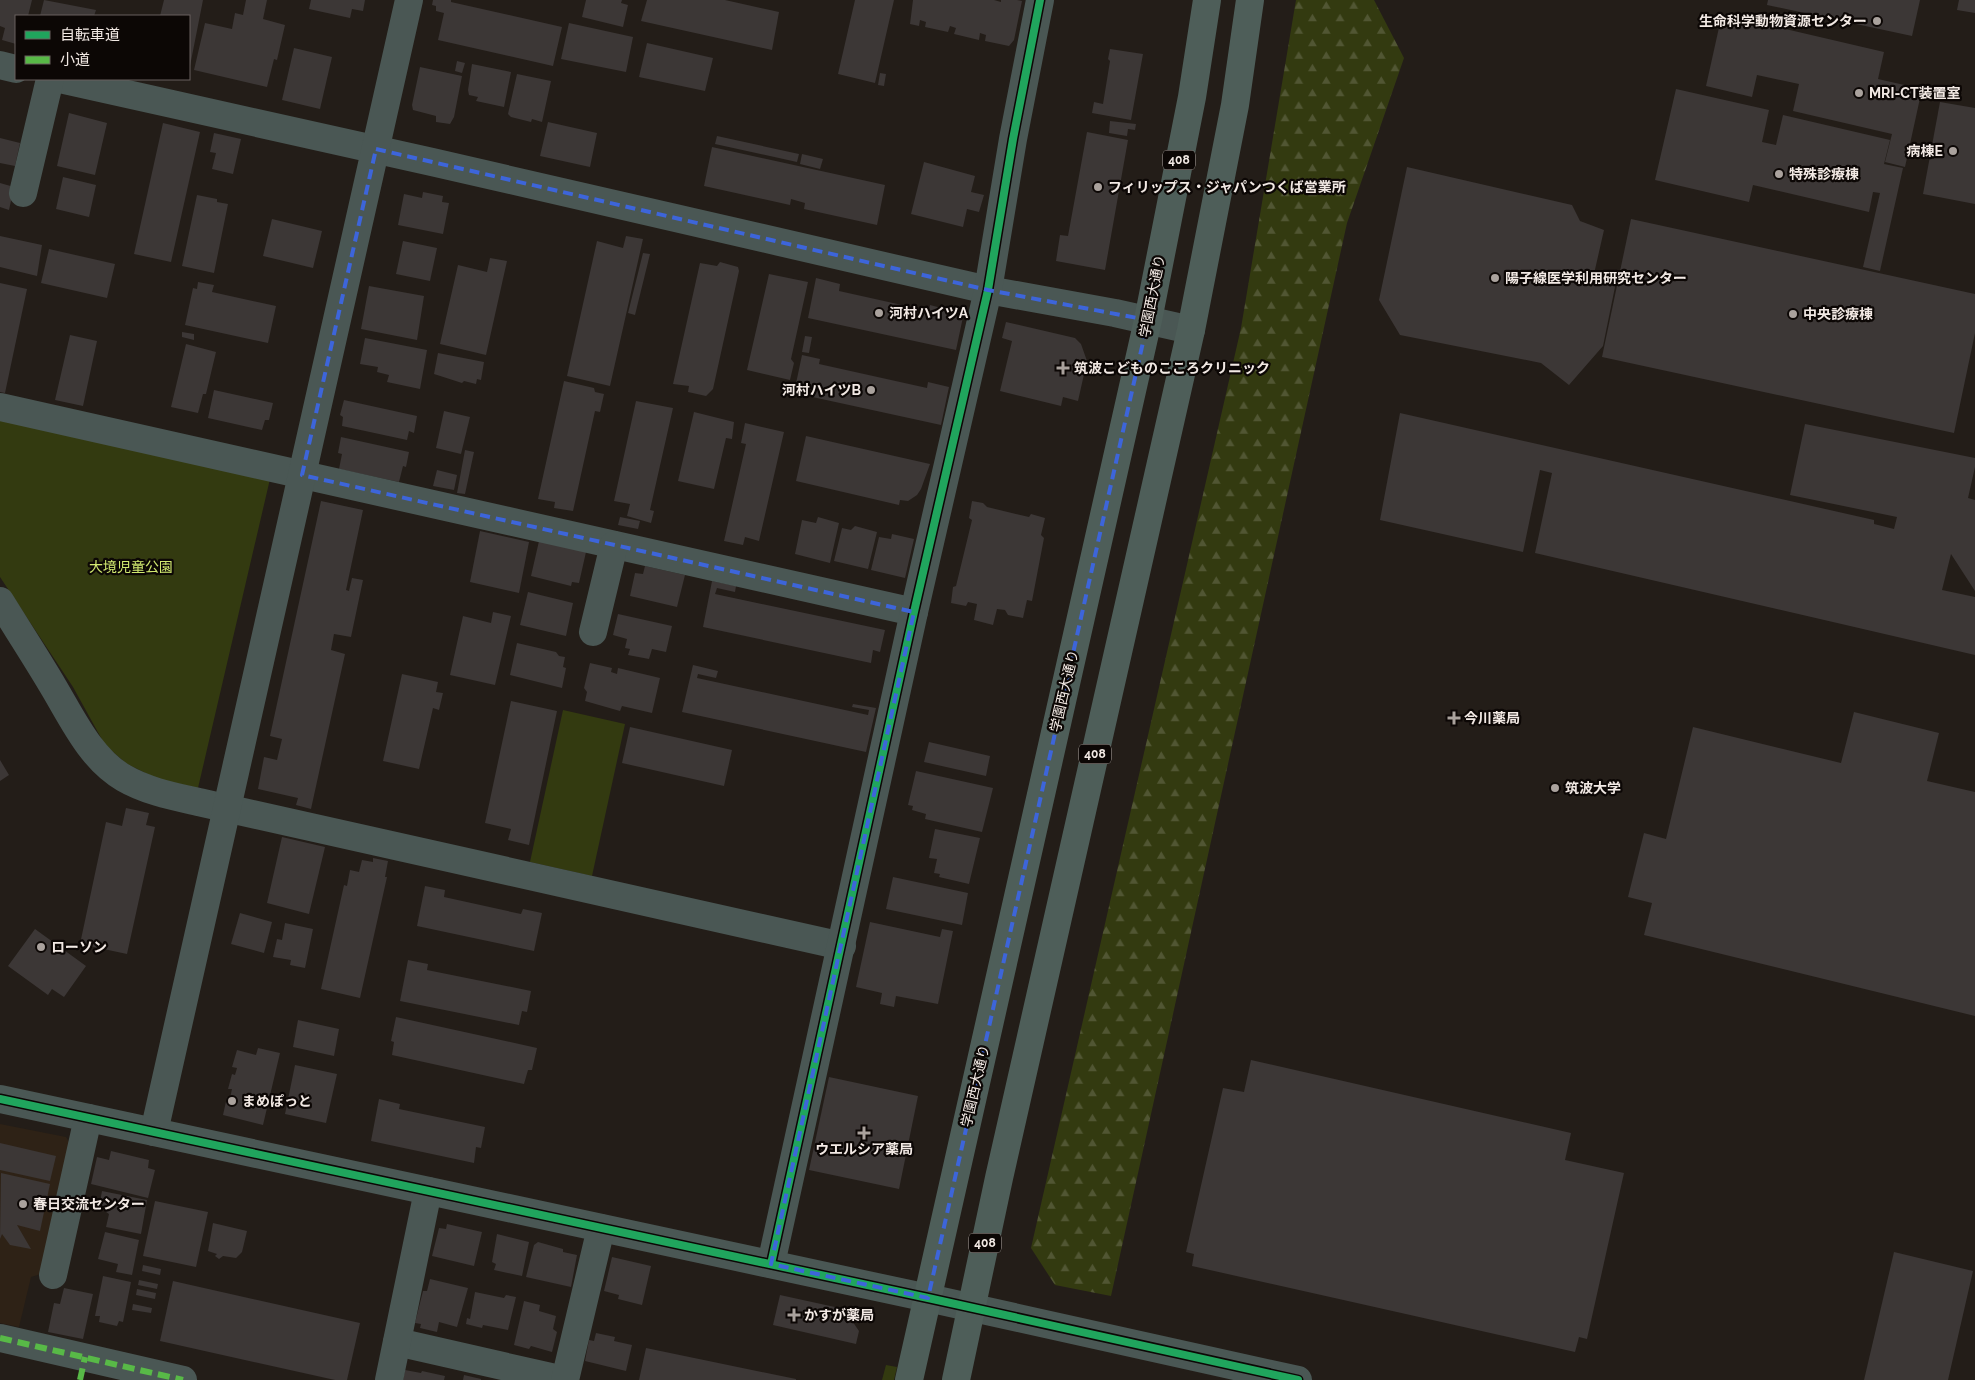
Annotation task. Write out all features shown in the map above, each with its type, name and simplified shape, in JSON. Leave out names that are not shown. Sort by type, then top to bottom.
[{"type":"highway","name":"学園西大通り","points":[[909,1380],[1148,320],[1192,97],[1207,0]]},
{"type":"highway","name":"408","points":[[956,1380],[970,1308],[1191,330],[1234,105],[1250,0]]},
{"type":"street","points":[[154,1132],[409,0]]},
{"type":"street","points":[[771,1264],[914,612],[988,290],[1013,139],[1040,0]]},
{"type":"street","points":[[0,65],[15,69]]},
{"type":"street","points":[[23,193],[50,80]]},
{"type":"street","points":[[65,80],[376,149],[988,290],[1191,330]]},
{"type":"street","points":[[0,407],[914,612]]},
{"type":"street","points":[[593,632],[614,545]]},
{"type":"street","points":[[0,601],[82,736],[103,762],[122,777],[137,784],[166,794],[842,946]]},
{"type":"street","points":[[0,1099],[771,1264],[1298,1380]]},
{"type":"street","points":[[53,1275],[88,1118]]},
{"type":"street","points":[[388,1380],[398,1342],[428,1191]]},
{"type":"street","points":[[398,1342],[564,1380],[600,1228]]},
{"type":"street","points":[[0,1338],[83,1368],[183,1380]]},
{"type":"highlighted area","points":[[376,149],[988,290],[1148,320],[928,1298],[771,1264],[914,612],[302,475]]},
{"type":"shaded area","points":[[0,1124],[66,1137],[72,1147],[44,1273],[31,1277],[19,1327],[0,1323]]},
{"type":"green space","points":[[1296,0],[1374,0],[1404,58],[1347,223],[1111,1296],[1055,1285],[1031,1248],[1241,328]]},
{"type":"green space","name":"大境児童公園","points":[[0,419],[270,479],[198,788],[158,779],[127,764],[105,745],[73,687],[0,577]]},
{"type":"green space","points":[[563,710],[625,724],[592,876],[530,862]]},
{"type":"green space","points":[[886,1365],[897,1367],[894,1380],[882,1380]]},
{"type":"building","points":[[0,0],[32,0],[28,15],[15,15],[15,44],[2,40],[5,28],[0,26]]},
{"type":"building","points":[[44,0],[96,10],[94,15],[40,15]]},
{"type":"building","points":[[164,0],[203,0],[190,66],[190,15],[160,15]]},
{"type":"building","points":[[246,0],[267,0],[263,19],[285,25],[277,60],[274,59],[267,87],[194,70],[205,23],[232,29],[235,13],[243,15]]},
{"type":"building","points":[[311,0],[365,0],[363,11],[352,9],[350,18],[309,9]]},
{"type":"building","points":[[433,0],[451,0],[451,2],[562,27],[553,66],[438,40],[444,13],[436,11],[436,6],[432,5]]},
{"type":"building","points":[[586,0],[622,0],[621,3],[628,5],[623,27],[582,17]]},
{"type":"building","points":[[647,0],[725,0],[779,12],[772,50],[641,21]]},
{"type":"building","points":[[855,0],[894,0],[875,83],[838,74]]},
{"type":"building","points":[[913,0],[1022,1],[1014,40],[1009,46],[985,41],[986,35],[980,33],[979,40],[954,34],[956,28],[950,26],[948,32],[925,27],[926,22],[920,20],[919,26],[910,24]]},
{"type":"building","name":"生命科学動物資源センター","points":[[1768,0],[1920,0],[1912,36],[1767,5]]},
{"type":"building","points":[[1959,0],[1975,0],[1975,13],[1957,10]]},
{"type":"building","name":"MRI-CT装置室","points":[[1722,14],[1884,52],[1878,79],[1922,89],[1905,167],[1885,162],[1892,134],[1793,111],[1799,84],[1757,75],[1752,97],[1706,86]]},
{"type":"building","points":[[569,23],[633,37],[626,72],[561,59]]},
{"type":"building","points":[[647,43],[713,58],[705,91],[639,77]]},
{"type":"building","points":[[294,48],[332,57],[320,109],[282,100]]},
{"type":"building","points":[[1110,49],[1143,54],[1131,120],[1092,113],[1094,102],[1103,104],[1110,61],[1108,59]]},
{"type":"building","points":[[457,61],[465,63],[462,73],[455,71]]},
{"type":"building","points":[[472,64],[511,72],[504,107],[476,101],[478,97],[469,95]]},
{"type":"building","points":[[420,67],[462,76],[454,117],[450,124],[436,122],[436,116],[413,110],[412,105]]},
{"type":"building","points":[[880,73],[886,74],[884,86],[878,85]]},
{"type":"building","points":[[517,74],[551,81],[542,122],[532,119],[531,122],[511,117],[508,114]]},
{"type":"building","name":"特殊診療棟","points":[[1676,89],[1769,110],[1762,142],[1776,145],[1783,115],[1890,140],[1884,164],[1903,168],[1880,271],[1863,267],[1880,193],[1873,192],[1869,212],[1753,185],[1749,202],[1655,180]]},
{"type":"building","name":"病棟E","points":[[1940,102],[1975,108],[1975,204],[1923,194]]},
{"type":"building","points":[[69,113],[107,123],[95,175],[57,166]]},
{"type":"building","points":[[1110,121],[1136,124],[1135,130],[1128,129],[1127,136],[1109,133]]},
{"type":"building","points":[[548,122],[597,133],[590,167],[540,156]]},
{"type":"building","points":[[163,123],[200,132],[171,262],[134,254]]},
{"type":"building","name":"フィリップス・ジャパンつくば営業所","points":[[1087,132],[1128,140],[1105,270],[1056,261],[1060,235],[1068,236]]},
{"type":"building","points":[[214,133],[241,139],[233,174],[212,169],[216,153],[210,152]]},
{"type":"building","points":[[717,136],[799,154],[797,162],[715,144]]},
{"type":"building","points":[[0,138],[20,143],[15,166],[0,163]]},
{"type":"building","points":[[712,147],[885,185],[877,225],[804,209],[805,203],[791,199],[790,205],[704,186]]},
{"type":"building","points":[[802,154],[823,159],[820,169],[800,164]]},
{"type":"building","points":[[924,162],[975,176],[971,192],[984,195],[979,212],[967,209],[963,227],[911,214]]},
{"type":"building","name":"陽子線医学利用研究センター","points":[[1407,167],[1572,205],[1580,221],[1604,230],[1594,274],[1616,282],[1603,346],[1569,385],[1541,363],[1400,335],[1379,300]]},
{"type":"building","points":[[63,177],[96,185],[89,217],[56,209]]},
{"type":"building","points":[[0,183],[14,187],[9,210],[0,207]]},
{"type":"building","points":[[423,192],[443,196],[442,202],[449,203],[443,234],[398,225],[404,194],[422,198]]},
{"type":"building","points":[[197,195],[217,199],[217,202],[228,204],[214,273],[182,266]]},
{"type":"building","points":[[272,219],[322,231],[313,268],[263,256]]},
{"type":"building","name":"中央診療棟","points":[[1631,219],[1975,294],[1975,333],[1954,433],[1602,357]]},
{"type":"building","points":[[0,236],[42,245],[37,276],[0,267]]},
{"type":"building","points":[[626,236],[643,239],[610,386],[567,376],[597,241],[623,248]]},
{"type":"building","points":[[403,241],[437,248],[430,281],[396,274]]},
{"type":"building","points":[[49,249],[115,264],[107,298],[41,283]]},
{"type":"building","points":[[643,253],[650,254],[635,315],[628,313]]},
{"type":"building","points":[[490,258],[507,261],[486,355],[440,344],[458,265],[487,272]]},
{"type":"building","points":[[720,262],[738,267],[739,271],[713,389],[706,396],[688,392],[689,386],[673,384],[700,263],[717,266]]},
{"type":"building","points":[[769,274],[808,282],[791,359],[794,363],[790,380],[747,370]]},
{"type":"building","name":"河村ハイツA","points":[[816,278],[840,284],[839,291],[929,311],[930,305],[949,310],[948,314],[963,317],[956,350],[808,318]]},
{"type":"building","points":[[198,282],[214,285],[212,292],[276,306],[268,343],[185,325],[193,288],[197,289]]},
{"type":"building","points":[[0,283],[27,289],[5,393],[0,392]]},
{"type":"building","points":[[369,286],[424,296],[417,340],[361,329]]},
{"type":"building","points":[[1006,322],[1075,338],[1081,344],[1087,361],[1078,401],[1063,397],[1061,406],[1000,391],[1012,341],[1002,338]]},
{"type":"building","points":[[182,332],[194,334],[194,340],[182,337]]},
{"type":"building","points":[[70,335],[97,341],[83,406],[55,400]]},
{"type":"building","points":[[805,336],[812,337],[809,353],[802,352]]},
{"type":"building","points":[[365,338],[427,350],[420,389],[387,382],[389,375],[377,372],[378,367],[360,364]]},
{"type":"building","points":[[186,344],[216,352],[206,394],[203,394],[198,413],[171,407]]},
{"type":"building","points":[[438,353],[484,362],[481,380],[477,379],[476,384],[464,381],[462,383],[434,374]]},
{"type":"building","name":"河村ハイツB","points":[[802,355],[820,359],[819,364],[927,388],[928,382],[949,387],[941,425],[794,393]]},
{"type":"building","points":[[564,381],[594,388],[595,392],[604,394],[600,412],[595,411],[573,511],[554,508],[555,502],[538,499]]},
{"type":"building","points":[[214,390],[273,403],[269,420],[265,420],[262,430],[208,418]]},
{"type":"building","points":[[344,400],[417,416],[414,433],[409,431],[407,440],[342,426],[343,417],[340,415]]},
{"type":"building","points":[[636,401],[673,408],[650,510],[654,511],[651,523],[627,516],[630,504],[614,501]]},
{"type":"building","points":[[444,411],[470,417],[461,454],[436,448]]},
{"type":"building","points":[[694,412],[734,422],[732,439],[726,438],[714,489],[678,481]]},
{"type":"building","points":[[1400,413],[1874,520],[1874,524],[1894,529],[1897,517],[1790,495],[1805,424],[1975,458],[1975,467],[1968,498],[1975,500],[1975,591],[1951,554],[1942,590],[1975,597],[1975,655],[1535,553],[1552,473],[1540,470],[1523,552],[1380,520]]},
{"type":"building","points":[[745,423],[784,432],[759,541],[745,537],[743,545],[724,541],[746,444],[741,443]]},
{"type":"building","points":[[806,436],[930,464],[917,495],[908,501],[900,500],[899,505],[796,481]]},
{"type":"building","points":[[341,437],[409,452],[406,467],[403,466],[399,482],[339,469],[342,454],[338,453]]},
{"type":"building","points":[[465,450],[474,452],[465,494],[457,493]]},
{"type":"building","points":[[437,470],[457,475],[454,490],[433,486]]},
{"type":"building","points":[[321,501],[363,510],[346,590],[349,591],[352,578],[363,580],[351,637],[334,634],[331,650],[345,654],[311,809],[296,805],[298,798],[258,789],[264,757],[277,760],[282,739],[270,736]]},
{"type":"building","points":[[972,501],[983,503],[987,507],[1029,517],[1031,514],[1045,518],[1041,535],[1044,538],[1032,601],[1027,600],[1023,618],[1008,615],[1005,610],[997,609],[993,625],[974,620],[977,604],[968,602],[966,606],[951,603],[953,587],[956,586],[972,520],[969,518]]},
{"type":"building","points":[[620,517],[640,521],[638,529],[618,525]]},
{"type":"building","points":[[818,517],[839,523],[830,563],[795,554],[802,520],[816,523]]},
{"type":"building","points":[[855,526],[877,532],[868,569],[834,561],[842,528],[851,530]]},
{"type":"building","points":[[480,531],[529,542],[519,593],[470,582]]},
{"type":"building","points":[[892,534],[914,539],[905,578],[871,570],[879,537],[891,539]]},
{"type":"building","points":[[539,541],[586,552],[579,583],[572,582],[571,586],[531,576]]},
{"type":"building","points":[[645,566],[685,575],[677,607],[630,596],[635,573],[643,574]]},
{"type":"building","points":[[712,581],[736,586],[735,592],[717,588],[715,594],[885,630],[880,652],[873,650],[871,663],[703,627]]},
{"type":"building","points":[[528,592],[573,603],[566,636],[520,625]]},
{"type":"building","points":[[493,612],[511,616],[495,685],[450,675],[463,616],[491,623]]},
{"type":"building","points":[[618,614],[672,626],[666,652],[652,649],[649,659],[628,655],[630,649],[625,648],[627,639],[613,635]]},
{"type":"building","points":[[517,643],[556,652],[559,656],[565,657],[563,667],[566,668],[562,688],[510,675]]},
{"type":"building","points":[[590,663],[612,668],[611,672],[617,674],[618,668],[660,678],[652,713],[622,706],[620,711],[585,701],[587,692],[584,688]]},
{"type":"building","points":[[693,665],[718,671],[716,678],[698,674],[697,678],[868,715],[869,710],[852,707],[853,704],[876,708],[866,752],[682,712]]},
{"type":"building","points":[[402,674],[438,682],[436,692],[443,693],[439,710],[433,708],[419,769],[383,761]]},
{"type":"building","points":[[511,701],[557,711],[529,845],[508,840],[511,829],[485,823]]},
{"type":"building","points":[[1854,712],[1939,733],[1927,781],[1975,792],[1975,1016],[1644,935],[1652,903],[1628,897],[1644,833],[1666,839],[1693,727],[1841,763]]},
{"type":"building","points":[[630,727],[732,750],[724,786],[622,763]]},
{"type":"building","points":[[929,742],[990,756],[986,776],[924,762]]},
{"type":"building","points":[[0,760],[9,775],[0,781]]},
{"type":"building","points":[[916,771],[993,788],[982,832],[925,819],[926,814],[912,810],[913,806],[908,805]]},
{"type":"building","points":[[126,808],[149,813],[146,825],[155,827],[127,954],[80,944],[106,822],[122,826]]},
{"type":"building","points":[[935,829],[980,838],[969,884],[939,877],[940,874],[934,873],[937,859],[929,858]]},
{"type":"building","points":[[282,837],[325,847],[309,914],[267,903]]},
{"type":"building","points":[[373,858],[388,861],[385,877],[387,877],[360,998],[321,989],[344,885],[347,886],[350,870],[359,872],[362,860],[373,862]]},
{"type":"building","points":[[893,877],[968,893],[962,925],[886,909]]},
{"type":"building","points":[[425,886],[445,890],[444,897],[521,914],[523,909],[542,913],[534,951],[417,926]]},
{"type":"building","points":[[240,913],[272,922],[264,953],[231,944]]},
{"type":"building","points":[[870,922],[940,937],[942,929],[953,931],[938,1004],[896,996],[894,1007],[880,1004],[882,993],[856,987]]},
{"type":"building","points":[[285,923],[313,929],[305,968],[290,965],[291,960],[273,957],[277,939],[282,940]]},
{"type":"building","name":"ローソン","points":[[35,929],[86,966],[64,997],[52,989],[48,995],[8,966]]},
{"type":"building","points":[[408,960],[428,964],[427,970],[531,991],[527,1012],[522,1011],[519,1025],[400,1001]]},
{"type":"building","points":[[396,1017],[537,1048],[532,1070],[528,1070],[524,1084],[392,1055],[394,1042],[391,1041]]},
{"type":"building","points":[[298,1020],[339,1029],[334,1056],[293,1047]]},
{"type":"building","points":[[258,1048],[280,1053],[263,1125],[223,1115],[227,1097],[230,1098],[232,1089],[228,1089],[232,1074],[235,1075],[237,1068],[232,1067],[237,1050],[256,1055]]},
{"type":"building","points":[[1251,1060],[1571,1133],[1565,1160],[1624,1173],[1587,1339],[1579,1337],[1575,1352],[1192,1266],[1194,1254],[1186,1252],[1223,1088],[1244,1092]]},
{"type":"building","points":[[295,1065],[337,1074],[326,1123],[285,1114]]},
{"type":"building","name":"ウエルシア薬局","points":[[829,1077],[918,1096],[899,1189],[809,1170]]},
{"type":"building","points":[[379,1099],[400,1104],[399,1109],[485,1127],[481,1148],[476,1147],[474,1163],[371,1141]]},
{"type":"building","points":[[0,1143],[56,1156],[50,1181],[0,1170]]},
{"type":"building","points":[[111,1151],[149,1160],[148,1168],[155,1170],[148,1198],[91,1184],[97,1157],[109,1160]]},
{"type":"building","name":"春日交流センター","points":[[1,1173],[50,1184],[40,1231],[17,1225],[31,1249],[10,1245],[2,1234],[0,1239]]},
{"type":"building","points":[[102,1191],[147,1200],[141,1234],[106,1227],[109,1214],[99,1207]]},
{"type":"building","points":[[155,1201],[208,1212],[196,1267],[143,1256]]},
{"type":"building","points":[[213,1223],[247,1231],[242,1252],[236,1258],[223,1256],[219,1259],[215,1256],[217,1254],[208,1251]]},
{"type":"building","points":[[447,1224],[482,1232],[474,1266],[432,1256],[439,1228],[446,1229]]},
{"type":"building","points":[[105,1232],[139,1240],[132,1275],[116,1272],[118,1264],[98,1259]]},
{"type":"building","points":[[497,1234],[529,1242],[522,1276],[494,1270],[496,1264],[492,1262]]},
{"type":"building","points":[[538,1242],[563,1249],[563,1252],[577,1255],[571,1287],[526,1277],[534,1245]]},
{"type":"building","points":[[1894,1252],[1973,1271],[1948,1380],[1864,1380]]},
{"type":"building","points":[[612,1257],[651,1266],[642,1305],[618,1299],[619,1295],[604,1291]]},
{"type":"building","points":[[143,1265],[161,1269],[160,1275],[142,1271]]},
{"type":"building","points":[[103,1276],[131,1282],[123,1322],[119,1321],[117,1326],[99,1322],[100,1316],[95,1316]]},
{"type":"building","points":[[430,1279],[468,1288],[457,1327],[439,1322],[437,1332],[420,1328],[421,1324],[415,1323],[423,1291],[427,1291]]},
{"type":"building","points":[[139,1280],[158,1284],[157,1289],[138,1285]]},
{"type":"building","points":[[173,1281],[360,1323],[347,1380],[335,1380],[160,1341]]},
{"type":"building","points":[[64,1288],[93,1294],[83,1339],[48,1332],[54,1303],[60,1304]]},
{"type":"building","points":[[137,1289],[156,1293],[155,1299],[136,1295]]},
{"type":"building","points":[[475,1292],[504,1298],[506,1295],[516,1297],[508,1330],[483,1325],[482,1328],[466,1324],[467,1318],[470,1319]]},
{"type":"building","points":[[780,1295],[844,1309],[859,1331],[856,1344],[773,1325]]},
{"type":"building","points":[[524,1301],[540,1305],[539,1311],[556,1316],[553,1329],[557,1332],[552,1352],[531,1346],[529,1349],[514,1345]]},
{"type":"building","points":[[133,1304],[152,1308],[151,1313],[132,1310]]},
{"type":"building","points":[[596,1333],[615,1337],[614,1341],[632,1345],[626,1371],[585,1361],[589,1340],[594,1341]]},
{"type":"building","points":[[646,1348],[796,1379],[796,1380],[639,1380]]},
{"type":"building","points":[[405,1370],[421,1373],[422,1371],[445,1376],[444,1380],[403,1380]]},
{"type":"building","points":[[464,1375],[481,1379],[481,1380],[463,1380]]},
{"type":"marked path","points":[[0,1338],[183,1380]]},
{"type":"marked path","points":[[80,1380],[85,1357]]},
{"type":"cycle path","points":[[771,1264],[914,612],[988,290],[1013,139],[1040,0]]},
{"type":"cycle path","points":[[0,1099],[928,1298],[1298,1380]]},
{"type":"place","name":"生命科学動物資源センター","points":[[1877,21]]},
{"type":"place","name":"MRI-CT装置室","points":[[1859,93]]},
{"type":"place","name":"病棟E","points":[[1953,151]]},
{"type":"place","name":"特殊診療棟","points":[[1779,174]]},
{"type":"place","name":"フィリップス・ジャパンつくば営業所","points":[[1098,187]]},
{"type":"place","name":"陽子線医学利用研究センター","points":[[1495,278]]},
{"type":"place","name":"河村ハイツA","points":[[879,313]]},
{"type":"place","name":"中央診療棟","points":[[1793,314]]},
{"type":"place","name":"筑波こどものこころクリニック","points":[[1063,368]]},
{"type":"place","name":"河村ハイツB","points":[[871,390]]},
{"type":"place","name":"今川薬局","points":[[1454,718]]},
{"type":"place","name":"筑波大学","points":[[1555,788]]},
{"type":"place","name":"ローソン","points":[[41,947]]},
{"type":"place","name":"まめぽっと","points":[[232,1101]]},
{"type":"place","name":"ウエルシア薬局","points":[[864,1133]]},
{"type":"place","name":"春日交流センター","points":[[23,1204]]},
{"type":"place","name":"かすが薬局","points":[[794,1315]]}]
